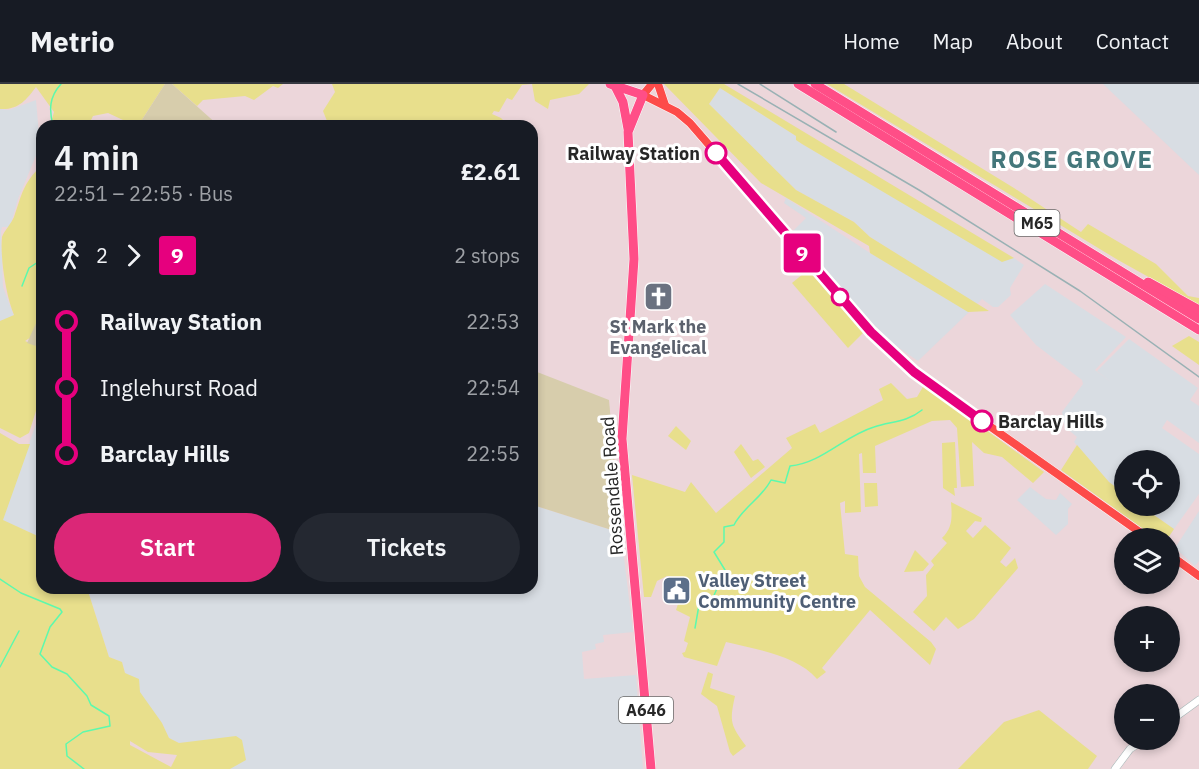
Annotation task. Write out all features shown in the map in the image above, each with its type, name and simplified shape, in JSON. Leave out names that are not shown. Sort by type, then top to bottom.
[{"type":"highway","name":"M65","points":[[798,84],[1027,227],[1199,330]]},
{"type":"highway","name":"M65","points":[[815,84],[1199,320]]},
{"type":"highway","points":[[612,85],[643,95]]},
{"type":"highway","points":[[612,85],[623,102],[628,132]]},
{"type":"highway","name":"Rossendale Road","points":[[643,95],[628,132],[634,259],[622,439],[651,769]]},
{"type":"highway","points":[[877,123],[910,139],[1096,253],[1199,310]]},
{"type":"highway","points":[[1027,227],[1068,257],[1199,337]]},
{"type":"main road","name":"A646","points":[[643,95],[652,84]]},
{"type":"main road","points":[[658,84],[665,105]]},
{"type":"main road","points":[[643,95],[665,105],[694,128],[871,332],[914,372],[1134,528]]},
{"type":"main road","points":[[1180,562],[1199,576]]},
{"type":"street","points":[[1180,714],[1199,700]]},
{"type":"street","points":[[1115,769],[1129,750]]},
{"type":"shaded area","points":[[0,84],[165,84],[142,120],[123,120],[108,113],[93,116],[91,120],[52,120],[54,112],[36,87],[17,106],[0,109]]},
{"type":"shaded area","points":[[165,84],[172,84],[212,120],[142,120]]},
{"type":"shaded area","points":[[172,84],[283,84],[278,88],[273,86],[254,100],[245,96],[203,100],[197,106]]},
{"type":"shaded area","points":[[332,84],[532,84],[522,85],[512,100],[507,98],[499,112],[494,111],[492,114],[503,120],[327,120],[323,111],[335,92]]},
{"type":"shaded area","points":[[532,84],[589,84],[579,94],[550,100],[548,109],[535,101]]},
{"type":"shaded area","points":[[664,84],[724,84],[1014,258],[1002,262],[802,144],[796,140],[796,136],[720,88],[709,104],[796,190],[854,222],[870,237],[989,311],[968,312],[870,253],[869,246],[761,183]]},
{"type":"shaded area","points":[[827,84],[844,84],[1014,188],[1081,232],[1088,224],[1156,264],[1188,296],[1199,298],[1199,305],[1118,260]]},
{"type":"shaded area","points":[[1103,84],[1199,84],[1199,175]]},
{"type":"shaded area","points":[[720,88],[796,136],[796,140],[802,144],[1002,261],[1014,258],[1024,265],[1010,288],[1011,295],[998,307],[993,307],[982,299],[977,304],[870,237],[854,222],[796,190],[709,104]]},
{"type":"shaded area","points":[[36,100],[38,120],[36,156],[18,199],[10,227],[2,227],[1,231],[3,287],[14,316],[0,321],[0,109],[9,110]]},
{"type":"shaded area","points":[[36,171],[36,334],[25,341],[36,346],[36,411],[29,433],[20,438],[0,428],[0,321],[14,315],[4,277],[2,237],[14,217],[27,183]]},
{"type":"shaded area","points":[[786,198],[870,253],[969,312],[918,361],[892,343],[854,304],[793,231],[806,218],[784,203]]},
{"type":"shaded area","points":[[809,269],[864,332],[848,348],[792,283]]},
{"type":"shaded area","points":[[1045,284],[1126,337],[1095,370],[1111,382],[1097,371],[1129,339],[1198,388],[1190,400],[1199,406],[1199,443],[1167,420],[1162,428],[1199,454],[1199,494],[1175,528],[1155,516],[1180,516],[1180,450],[1114,450],[1114,486],[1109,482],[1074,442],[1077,437],[1065,427],[1062,412],[1083,384],[1082,380],[1036,345],[1010,315]]},
{"type":"shaded area","points":[[36,323],[36,346],[27,343]]},
{"type":"shaded area","points":[[1189,336],[1199,342],[1199,365],[1172,346]]},
{"type":"shaded area","points":[[538,372],[609,400],[621,533],[538,507]]},
{"type":"shaded area","points":[[891,383],[907,399],[917,397],[924,385],[1044,472],[1033,483],[1002,457],[984,453],[972,442],[974,486],[961,487],[957,428],[950,420],[932,421],[875,446],[876,473],[863,473],[862,453],[859,454],[861,512],[845,513],[845,501],[840,503],[845,554],[858,556],[859,576],[865,587],[931,642],[936,649],[930,665],[870,610],[822,668],[826,672],[817,679],[809,671],[787,659],[762,650],[726,642],[717,666],[684,657],[682,653],[685,652],[688,643],[684,641],[690,617],[676,610],[683,589],[677,578],[667,576],[657,581],[651,597],[644,597],[632,475],[685,492],[691,482],[716,513],[792,448],[786,438],[815,424],[820,433],[883,400],[879,389]]},
{"type":"shaded area","points":[[36,424],[36,535],[2,520]]},
{"type":"shaded area","points":[[676,426],[691,441],[686,450],[668,436]]},
{"type":"shaded area","points":[[0,433],[19,444],[30,444],[3,520],[36,535],[36,594],[89,594],[109,657],[122,662],[125,673],[139,679],[140,692],[162,723],[169,738],[179,743],[236,736],[242,740],[246,760],[230,769],[0,769]],"holes":[[[130,741],[148,752],[177,755],[171,767],[130,745]]]},
{"type":"shaded area","points":[[955,442],[957,488],[954,488],[955,496],[943,488],[942,443]]},
{"type":"shaded area","points":[[741,444],[753,461],[758,459],[765,467],[751,478],[734,452]]},
{"type":"shaded area","points":[[1077,445],[1114,486],[1114,508],[1061,470]]},
{"type":"shaded area","points":[[864,483],[877,483],[878,506],[865,507]]},
{"type":"shaded area","points":[[1030,487],[1046,499],[1056,500],[1060,493],[1072,504],[1068,509],[1068,524],[1056,535],[1017,500]]},
{"type":"shaded area","points":[[951,502],[982,518],[981,522],[975,521],[966,531],[973,538],[985,525],[1011,548],[1000,562],[1006,567],[1015,558],[1018,568],[974,619],[958,629],[946,617],[934,631],[913,612],[927,596],[926,575],[934,565],[931,561],[947,543],[942,538],[950,526]]},
{"type":"shaded area","points":[[538,507],[621,533],[633,632],[603,635],[604,642],[595,644],[596,649],[582,652],[584,679],[636,675],[643,769],[230,769],[242,751],[242,740],[179,743],[169,738],[162,723],[125,673],[122,662],[109,657],[89,594],[538,594]]},
{"type":"shaded area","points":[[1199,511],[1199,561],[1195,566],[1180,552],[1180,540]]},
{"type":"shaded area","points":[[1125,516],[1155,516],[1173,528],[1142,528]]},
{"type":"shaded area","points":[[915,550],[929,564],[923,571],[904,572]]},
{"type":"shaded area","points":[[708,672],[713,674],[710,688],[735,696],[732,712],[733,723],[746,746],[733,756],[717,706],[701,694]]},
{"type":"shaded area","points":[[1039,710],[1097,756],[1088,769],[958,769],[1004,722]]},
{"type":"waterway","points":[[52,120],[51,104],[61,84]]},
{"type":"waterway","points":[[22,286],[29,268],[36,263]]},
{"type":"waterway","points":[[695,628],[699,605],[712,600],[725,570],[714,552],[724,542],[724,527],[734,525],[771,480],[785,483],[790,466],[802,464],[823,455],[863,431],[904,420],[922,410]]},
{"type":"waterway","points":[[0,579],[21,593],[60,609],[62,612],[50,627],[40,654],[52,667],[67,674],[87,696],[91,705],[109,716],[110,726],[83,732],[66,744],[67,756],[84,769]]},
{"type":"waterway","points":[[0,667],[19,631]]},
{"type":"railway","points":[[738,84],[919,190],[1080,291],[1199,377]]},
{"type":"railway","points":[[760,84],[836,132]]},
{"type":"bus line","name":"9","points":[[716,153],[871,332],[936,390],[982,421]]},
{"type":"place","name":"Railway Station","points":[[716,153]]},
{"type":"place","name":"St Mark the Evangelical","points":[[658,297]]},
{"type":"place","name":"Barclay Hills","points":[[982,421]]},
{"type":"place","name":"Valley Street Community Centre","points":[[677,590]]},
{"type":"district","name":"ROSE GROVE","points":[[1072,159]]}]
